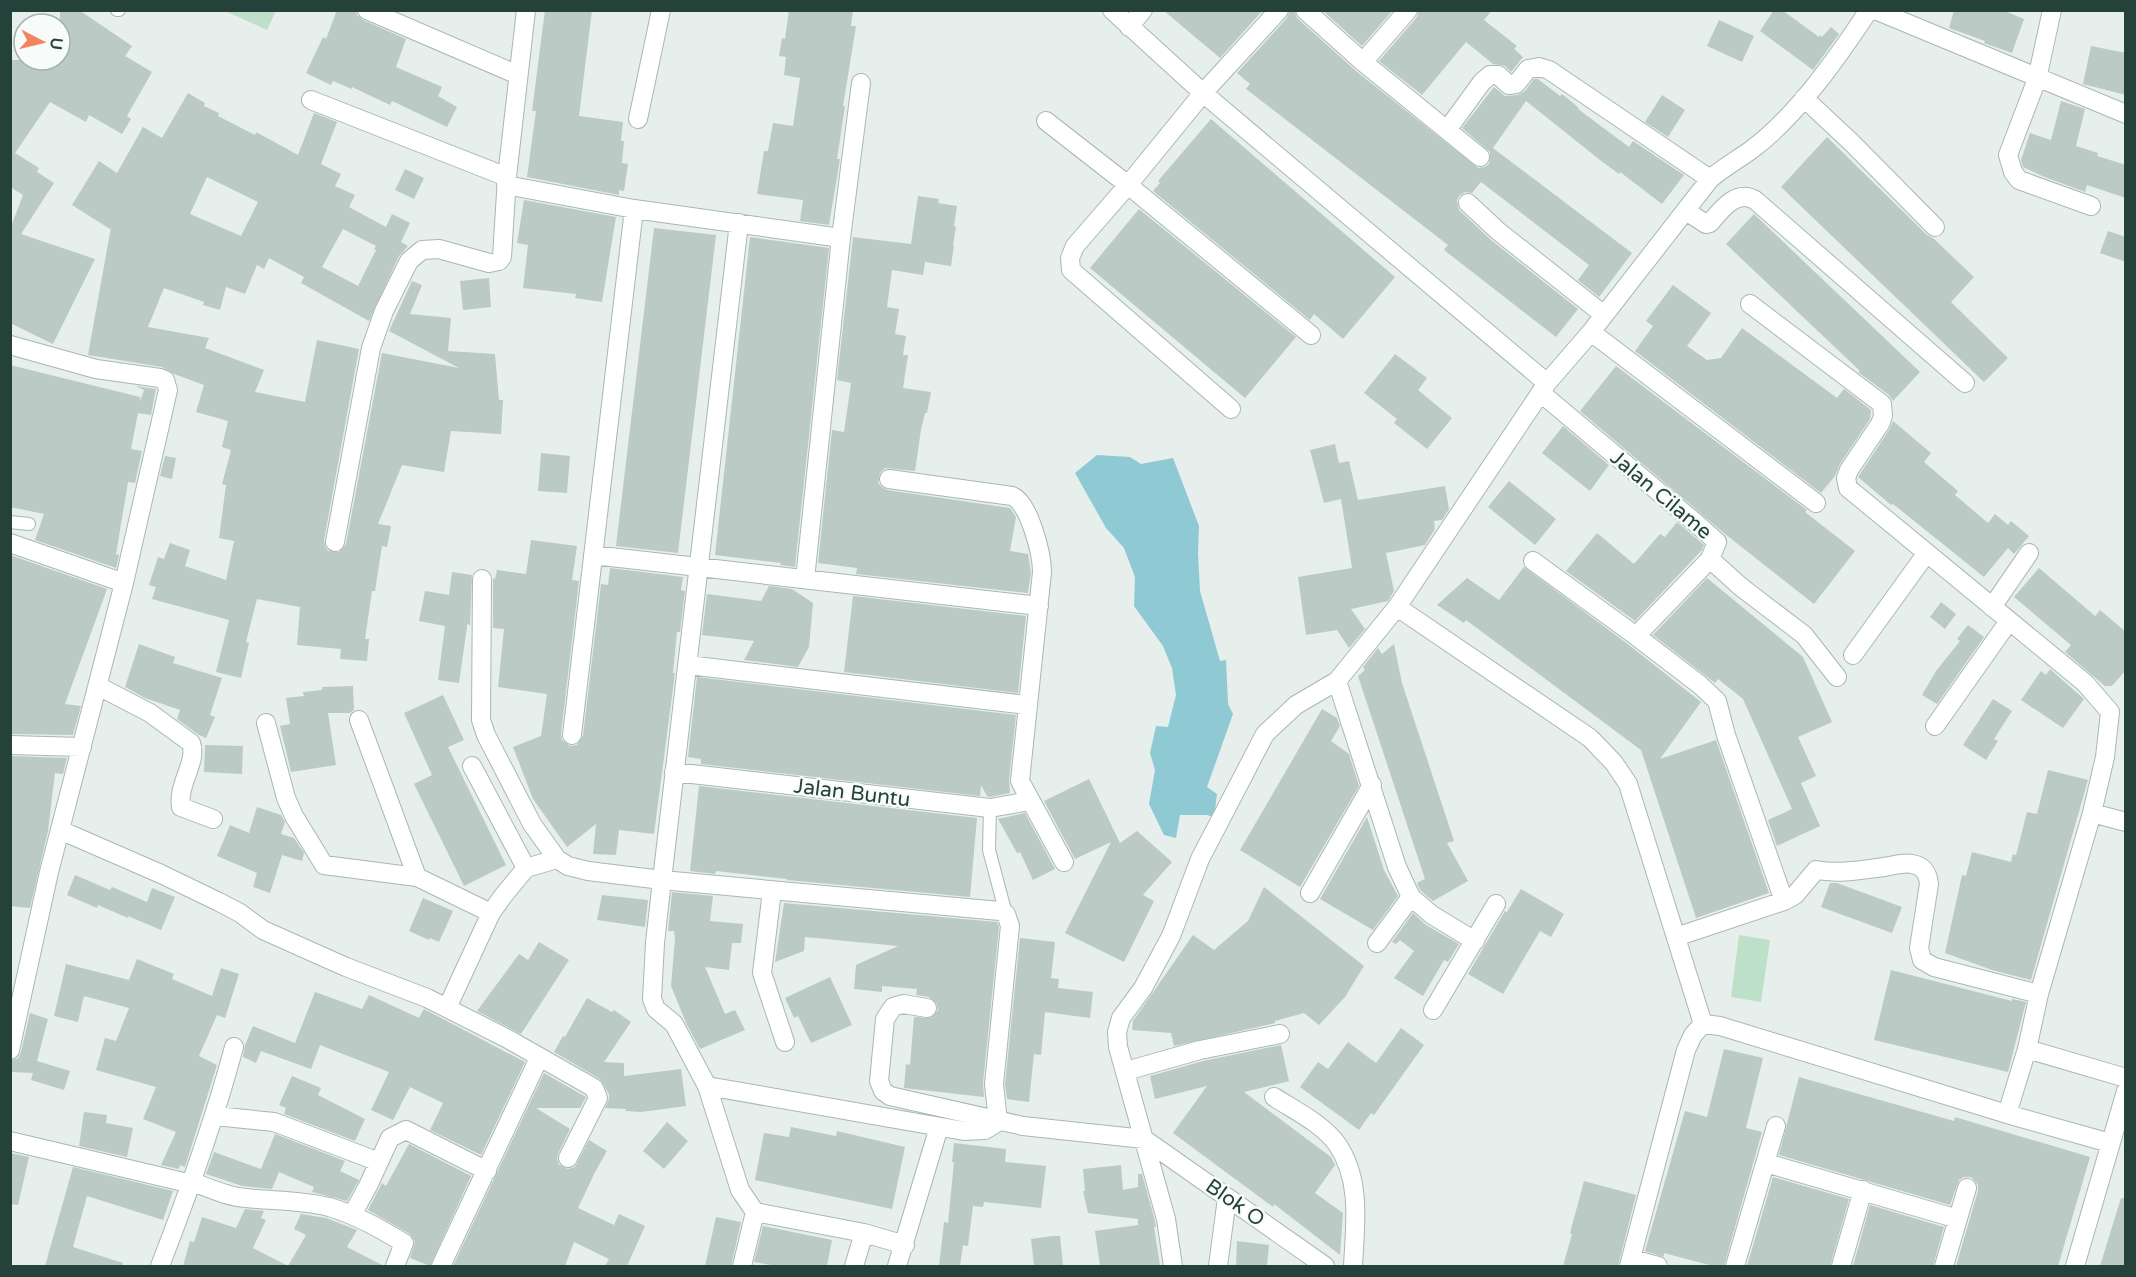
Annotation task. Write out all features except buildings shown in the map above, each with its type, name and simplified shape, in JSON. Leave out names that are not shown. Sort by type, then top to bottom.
[{"type":"street","points":[[366,10],[519,75]]},
{"type":"street","points":[[335,542],[371,348],[384,311],[409,261],[422,250],[439,249],[489,263],[499,261],[503,253],[507,181],[526,10]]},
{"type":"street","points":[[638,119],[661,10]]},
{"type":"street","points":[[1112,10],[1203,93],[1544,388]]},
{"type":"street","points":[[1129,27],[1143,10]]},
{"type":"street","points":[[1232,409],[1071,270],[1070,258],[1075,246],[1203,93],[1279,10]]},
{"type":"street","points":[[1305,10],[1363,62],[1480,157]]},
{"type":"street","points":[[1363,62],[1408,10]]},
{"type":"street","points":[[1173,1266],[1166,1219],[1118,1047],[1117,1032],[1121,1018],[1143,988],[1171,936],[1200,859],[1249,762],[1265,734],[1296,705],[1337,681],[1397,607],[1544,388],[1592,332],[1710,179],[1725,166],[1751,150],[1804,98],[1845,46],[1869,10]]},
{"type":"street","points":[[1875,10],[2126,114]]},
{"type":"street","points":[[2052,10],[2037,79],[2008,155],[2013,172],[2019,180],[2091,206]]},
{"type":"street","points":[[1447,130],[1482,82],[1490,75],[1497,75],[1509,85],[1516,84],[1528,69],[1539,67],[1549,70],[1710,179]]},
{"type":"street","points":[[806,579],[840,238],[861,83]]},
{"type":"street","points":[[1804,98],[1935,227]]},
{"type":"street","points":[[311,100],[507,181],[634,209],[840,238]]},
{"type":"street","points":[[1046,121],[1311,334]]},
{"type":"street","points":[[1686,211],[1706,224],[1710,223],[1732,200],[1742,197],[1755,200],[1965,383]]},
{"type":"street","points":[[1468,203],[1498,231],[1604,315]]},
{"type":"street","points":[[572,735],[634,209]]},
{"type":"street","points":[[739,224],[674,772],[655,943],[652,999],[656,1009],[674,1024],[707,1086],[740,1190],[754,1212],[742,1266]]},
{"type":"street","points":[[1750,304],[1882,404],[1883,416],[1880,424],[1849,470],[1845,483],[1848,488],[2118,712],[2092,813],[2039,994],[2027,1049],[2007,1114]]},
{"type":"street","points":[[1592,332],[1816,503]]},
{"type":"street","points":[[10,345],[96,369],[160,378],[167,384],[167,394],[124,583],[60,830],[10,1050]]},
{"type":"street","name":"Jalan Cilame","points":[[1544,388],[1599,443],[1659,490],[1717,542],[1710,559],[1741,587],[1804,635],[1837,677]]},
{"type":"street","points":[[889,479],[1019,499],[1026,510],[1042,561],[1020,781],[1064,862]]},
{"type":"street","points":[[10,543],[124,583]]},
{"type":"street","points":[[1992,607],[2030,553]]},
{"type":"street","points":[[1853,655],[1926,554]]},
{"type":"street","points":[[593,555],[1039,606]]},
{"type":"street","points":[[1636,636],[1710,559]]},
{"type":"street","points":[[1533,561],[1636,636],[1700,685],[1717,701],[1726,735],[1784,901]]},
{"type":"street","points":[[482,579],[481,720],[486,735],[532,824],[557,859],[568,866],[588,871],[772,891],[1000,911],[1006,914],[1010,926],[994,1084],[998,1122]]},
{"type":"street","points":[[1397,607],[1590,738],[1614,763],[1628,784],[1703,1024]]},
{"type":"street","points":[[1935,726],[2009,621]]},
{"type":"street","points":[[688,665],[1027,705]]},
{"type":"street","points":[[1337,681],[1397,867],[1411,897],[1432,915],[1475,941]]},
{"type":"street","points":[[98,686],[150,713],[191,743],[193,753],[180,792],[181,807],[213,819]]},
{"type":"street","points":[[359,720],[417,877]]},
{"type":"street","points":[[266,723],[286,798],[294,816],[324,865],[417,877],[491,913]]},
{"type":"street","points":[[10,745],[82,747]]},
{"type":"street","points":[[472,766],[526,868]]},
{"type":"street","name":"Jalan Buntu","points":[[674,772],[990,808],[1030,801]]},
{"type":"street","points":[[1310,892],[1372,785]]},
{"type":"street","points":[[2092,813],[2126,822]]},
{"type":"street","points":[[60,830],[219,902],[240,913],[263,930],[346,967],[427,998],[508,1039],[594,1088],[598,1098],[568,1158]]},
{"type":"street","points":[[447,1008],[491,913],[526,868],[557,859]]},
{"type":"street","points":[[1676,937],[1795,896],[1816,870],[1830,873],[1853,872],[1908,864],[1916,865],[1923,868],[1928,876],[1929,884],[1919,948],[1922,960],[1934,967],[2039,994]]},
{"type":"street","points":[[772,891],[762,973],[785,1042]]},
{"type":"street","points":[[1377,943],[1411,897]]},
{"type":"street","points":[[1433,1010],[1496,904]]},
{"type":"street","points":[[927,1008],[903,1004],[893,1007],[885,1019],[879,1081],[883,1091],[890,1096],[998,1122],[1144,1139]]},
{"type":"street","points":[[1703,1024],[1720,1026],[2007,1114],[2110,1143]]},
{"type":"street","points":[[1658,1266],[1631,1263],[1686,1050],[1693,1035],[1703,1024]]},
{"type":"street","points":[[1126,1071],[1200,1050],[1280,1034]]},
{"type":"street","points":[[160,1266],[215,1116],[234,1047]]},
{"type":"street","points":[[2027,1049],[2126,1078]]},
{"type":"street","points":[[441,1266],[539,1058]]},
{"type":"street","points":[[707,1086],[963,1131],[985,1130],[998,1122]]},
{"type":"street","points":[[2074,1266],[2126,1091]]},
{"type":"street","points":[[1274,1097],[1320,1128],[1336,1143],[1352,1173],[1356,1213],[1353,1266]]},
{"type":"street","points":[[215,1116],[274,1122],[379,1162]]},
{"type":"street","points":[[1735,1266],[1776,1126]]},
{"type":"street","points":[[897,1266],[939,1127]]},
{"type":"street","points":[[352,1215],[390,1138],[406,1130],[486,1172]]},
{"type":"street","name":"Blok O","points":[[1144,1139],[1319,1264]]},
{"type":"street","points":[[10,1141],[192,1183],[244,1198],[265,1198],[317,1205],[352,1215],[371,1223],[404,1243],[395,1266]]},
{"type":"street","points":[[1766,1163],[1958,1219]]},
{"type":"street","points":[[1944,1266],[1967,1188]]},
{"type":"street","points":[[1841,1266],[1863,1190]]},
{"type":"street","points":[[1218,1266],[1227,1198]]},
{"type":"street","points":[[754,1212],[864,1233],[904,1245]]},
{"type":"street","points":[[854,1266],[864,1233]]},
{"type":"lane","points":[[10,522],[29,524]]},
{"type":"lane","points":[[990,808],[989,850],[1006,914]]},
{"type":"green space","points":[[225,11],[276,11],[267,30]]},
{"type":"green space","points":[[1739,935],[1770,940],[1761,1002],[1731,997]]},
{"type":"water","points":[[1097,455],[1130,457],[1141,464],[1173,458],[1199,526],[1200,591],[1220,661],[1226,660],[1228,704],[1233,714],[1207,787],[1217,794],[1214,817],[1180,815],[1176,838],[1164,835],[1149,804],[1155,770],[1150,753],[1156,726],[1168,727],[1176,695],[1172,668],[1163,646],[1134,606],[1135,577],[1124,548],[1106,528],[1075,473]]}]
